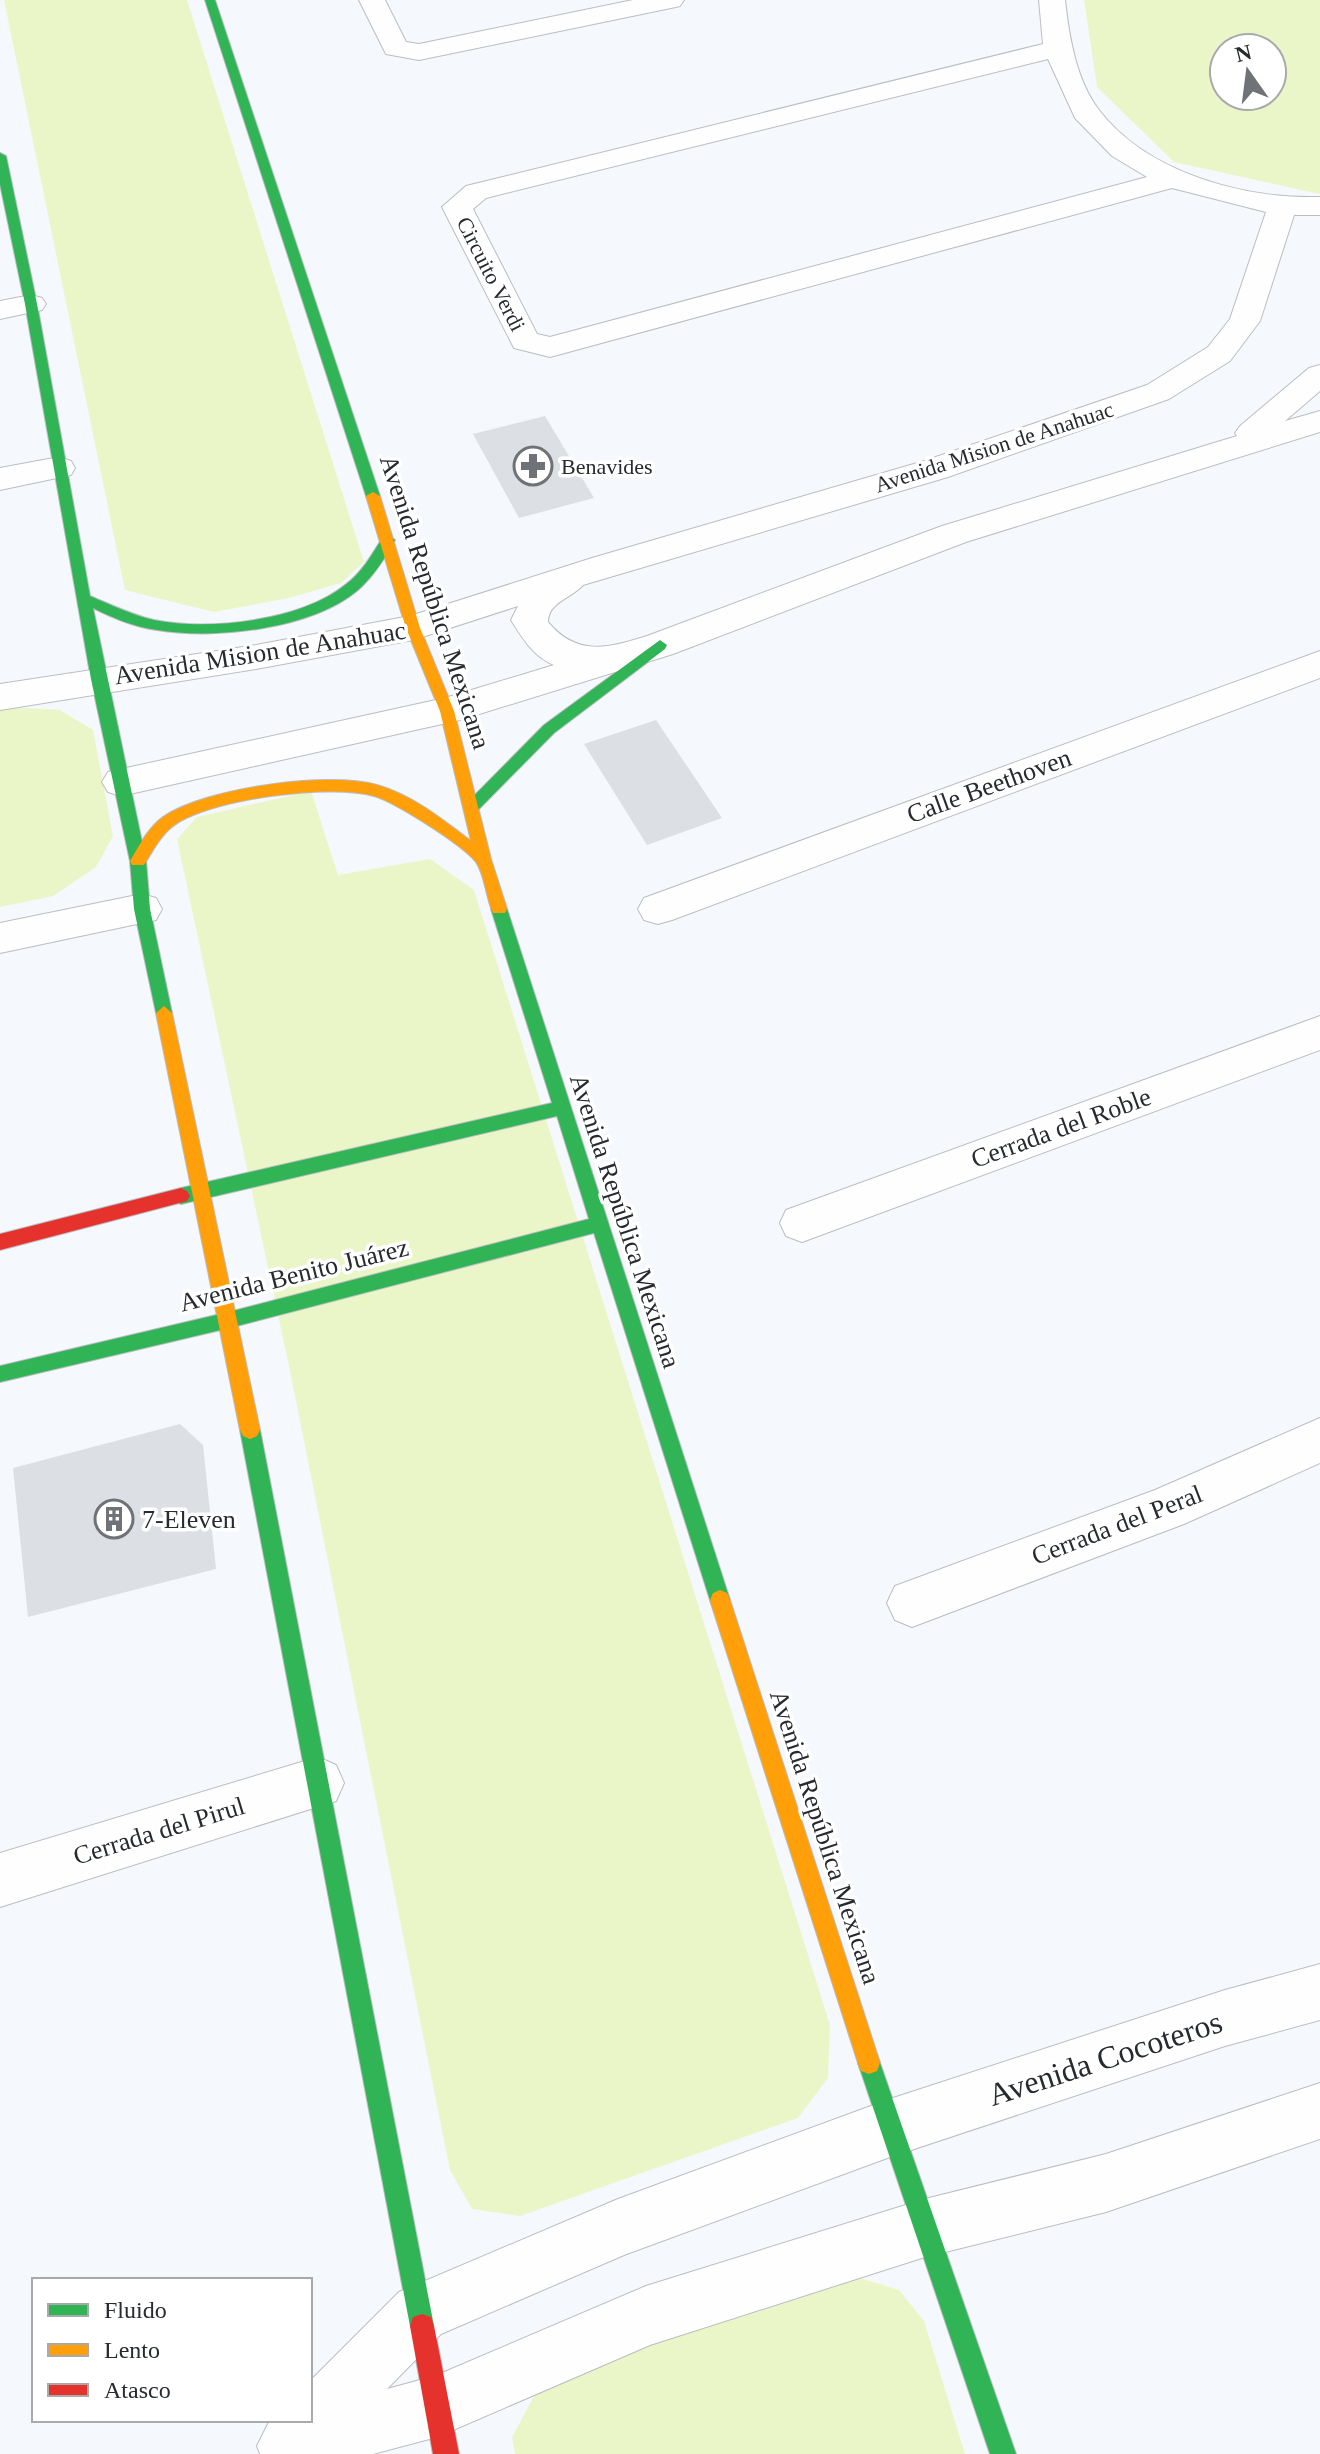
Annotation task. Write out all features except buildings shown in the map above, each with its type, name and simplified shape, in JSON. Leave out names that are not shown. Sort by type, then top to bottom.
[{"type":"main road","name":"Avenida República Mexicana","points":[[210,0],[388,540],[413,628],[447,711],[483,859],[890,2128],[1003,2454]]},
{"type":"main road","points":[[0,158],[31,304],[98,679],[138,861],[142,909],[229,1320],[441,2430]]},
{"type":"main road","points":[[85,599],[130,619],[163,627],[197,628],[250,623],[295,613],[345,593],[371,568],[388,540]]},
{"type":"main road","points":[[472,807],[549,729],[660,645]]},
{"type":"main road","points":[[138,861],[158,830],[190,811],[287,789],[341,783],[373,788],[411,807],[483,859]]},
{"type":"main road","points":[[0,1242],[202,1191],[561,1108]]},
{"type":"main road","name":"Avenida Benito Juárez","points":[[0,1374],[229,1320],[600,1224]]},
{"type":"street","points":[[372,0],[396,48],[419,52],[671,0]]},
{"type":"street","points":[[1052,0],[1057,49],[1085,112],[1122,150],[1172,179],[1282,207],[1320,206]]},
{"type":"street","name":"Circuito Verdi","points":[[1057,49],[476,192],[457,207],[525,341],[550,347],[1172,179]]},
{"type":"street","name":"Avenida Mision de Anahuac","points":[[0,697],[98,679],[256,657],[413,628],[604,566],[936,469],[1158,392],[1219,354],[1245,321],[1282,207]]},
{"type":"street","points":[[0,310],[31,304]]},
{"type":"street","name":"Avenida Mision de Anahuac","points":[[121,782],[447,711],[660,645],[954,534],[1234,447],[1320,375]]},
{"type":"street","points":[[1234,447],[1320,421]]},
{"type":"street","points":[[0,479],[59,468]]},
{"type":"street","name":"Avenida Mision de Anahuac","points":[[604,566],[551,588],[535,604],[529,620],[541,641],[560,656],[587,661],[660,645]]},
{"type":"street","name":"Calle Beethoven","points":[[658,909],[1320,664]]},
{"type":"street","points":[[0,938],[142,909]]},
{"type":"street","name":"Cerrada del Roble","points":[[802,1223],[1320,1033]]},
{"type":"street","name":"Cerrada del Peral","points":[[912,1603],[1167,1508],[1320,1440]]},
{"type":"street","name":"Cerrada del Pirul","points":[[0,1880],[318,1783]]},
{"type":"street","name":"Avenida Cocoteros","points":[[420,2313],[618,2228],[890,2128],[1225,2018],[1320,1992]]},
{"type":"street","points":[[277,2450],[441,2430],[646,2316],[925,2228],[1106,2183],[1320,2111]]},
{"type":"street","points":[[312,2416],[420,2313]]},
{"type":"street","points":[[277,2450],[306,2422]]},
{"type":"green space","points":[[4,0],[187,0],[364,562],[341,583],[289,598],[214,612],[125,590]]},
{"type":"green space","points":[[1084,0],[1320,0],[1320,194],[1174,162],[1097,87]]},
{"type":"green space","points":[[0,709],[60,710],[93,730],[113,836],[96,867],[53,896],[0,907]]},
{"type":"green space","points":[[311,791],[338,875],[430,859],[474,890],[830,2025],[828,2078],[798,2118],[520,2216],[472,2209],[450,2170],[290,1371],[177,839],[197,817]]},
{"type":"green space","points":[[847,2274],[899,2290],[924,2321],[965,2454],[515,2454],[512,2437],[547,2372]]},
{"type":"traffic: fast","points":[[210,0],[373,496]]},
{"type":"traffic: fast","points":[[0,156],[31,304],[98,679],[138,861],[142,909],[164,1013]]},
{"type":"traffic: fast","points":[[85,599],[131,619],[160,626],[205,628],[256,624],[305,612],[346,592],[375,562],[388,540]]},
{"type":"traffic: fast","points":[[472,807],[549,729],[660,645]]},
{"type":"traffic: fast","points":[[499,909],[720,1600]]},
{"type":"traffic: fast","points":[[181,1196],[561,1108]]},
{"type":"traffic: fast","points":[[0,1374],[229,1320],[600,1224]]},
{"type":"traffic: fast","points":[[250,1430],[422,2326]]},
{"type":"traffic: fast","points":[[869,2063],[1003,2454]]},
{"type":"traffic: slow","points":[[373,496],[413,628],[447,711],[483,859],[499,909]]},
{"type":"traffic: slow","points":[[138,861],[161,827],[190,811],[242,796],[331,785],[356,786],[390,796],[432,820],[483,859]]},
{"type":"traffic: slow","points":[[164,1013],[250,1430]]},
{"type":"traffic: slow","points":[[720,1600],[869,2063]]},
{"type":"traffic: jam","points":[[0,1242],[181,1196]]},
{"type":"traffic: jam","points":[[422,2326],[446,2454]]},
{"type":"place","name":"Benavides","points":[[533,466]]},
{"type":"place","name":"7-Eleven","points":[[114,1519]]}]
